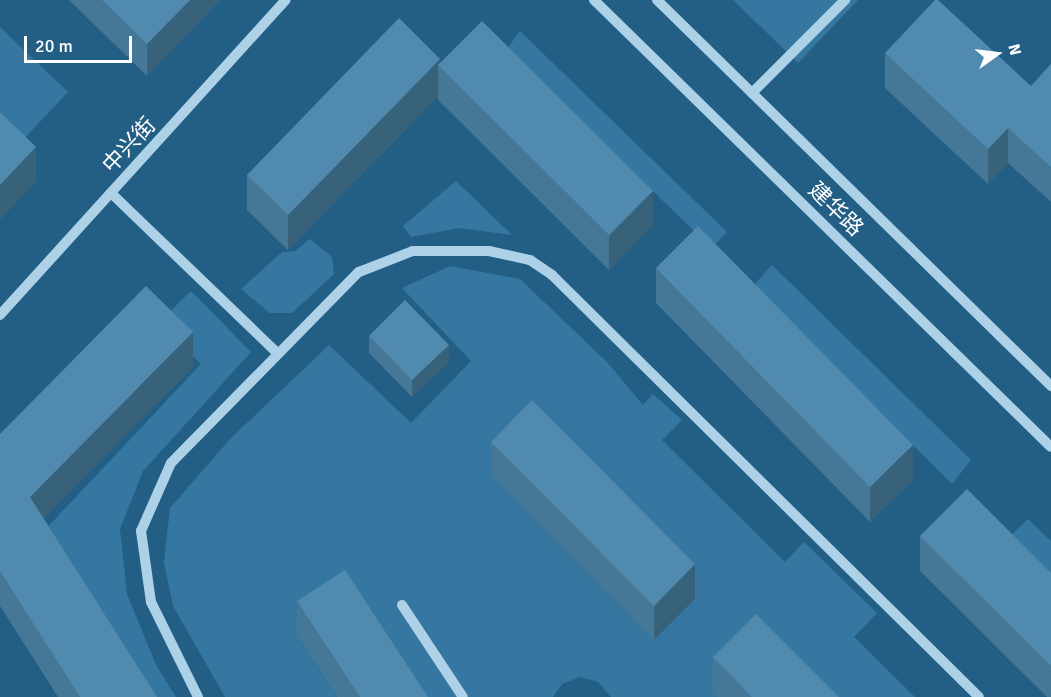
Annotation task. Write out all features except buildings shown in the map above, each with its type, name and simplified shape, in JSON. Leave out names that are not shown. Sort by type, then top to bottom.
[{"type":"street","name":"中兴街","points":[[0,315],[286,0]]},
{"type":"street","name":"建华路","points":[[594,0],[1051,447]]},
{"type":"street","name":"建华路","points":[[657,0],[1051,386]]},
{"type":"street","points":[[752,93],[845,0]]},
{"type":"street","points":[[111,193],[276,352]]},
{"type":"street","points":[[198,697],[151,602],[141,531],[171,463],[276,352],[359,272],[413,251],[489,251],[530,260],[552,275],[656,374],[979,697]]},
{"type":"street","points":[[402,605],[463,697]]},
{"type":"shaded area","points":[[733,0],[858,0],[798,63]]},
{"type":"shaded area","points":[[0,27],[68,92],[20,143],[0,124]]},
{"type":"shaded area","points":[[520,31],[727,232],[712,248],[506,50]]},
{"type":"shaded area","points":[[456,181],[512,235],[459,228],[411,237],[403,226]]},
{"type":"shaded area","points":[[310,239],[332,257],[334,274],[292,313],[270,313],[241,289],[282,252],[295,251]]},
{"type":"shaded area","points":[[772,265],[971,460],[952,484],[753,286]]},
{"type":"shaded area","points":[[450,266],[520,279],[607,362],[643,405],[653,394],[682,420],[662,440],[785,562],[804,542],[877,613],[854,637],[915,697],[611,697],[598,682],[580,677],[562,684],[553,697],[406,697],[297,636],[337,697],[225,697],[173,606],[164,562],[170,508],[231,438],[329,345],[411,423],[471,361],[402,288]]},
{"type":"shaded area","points":[[191,291],[251,352],[143,471],[120,529],[127,594],[156,665],[176,697],[140,697],[41,534],[201,364],[158,323]]},
{"type":"shaded area","points":[[1028,519],[1051,541],[1051,577],[1009,537]]}]
